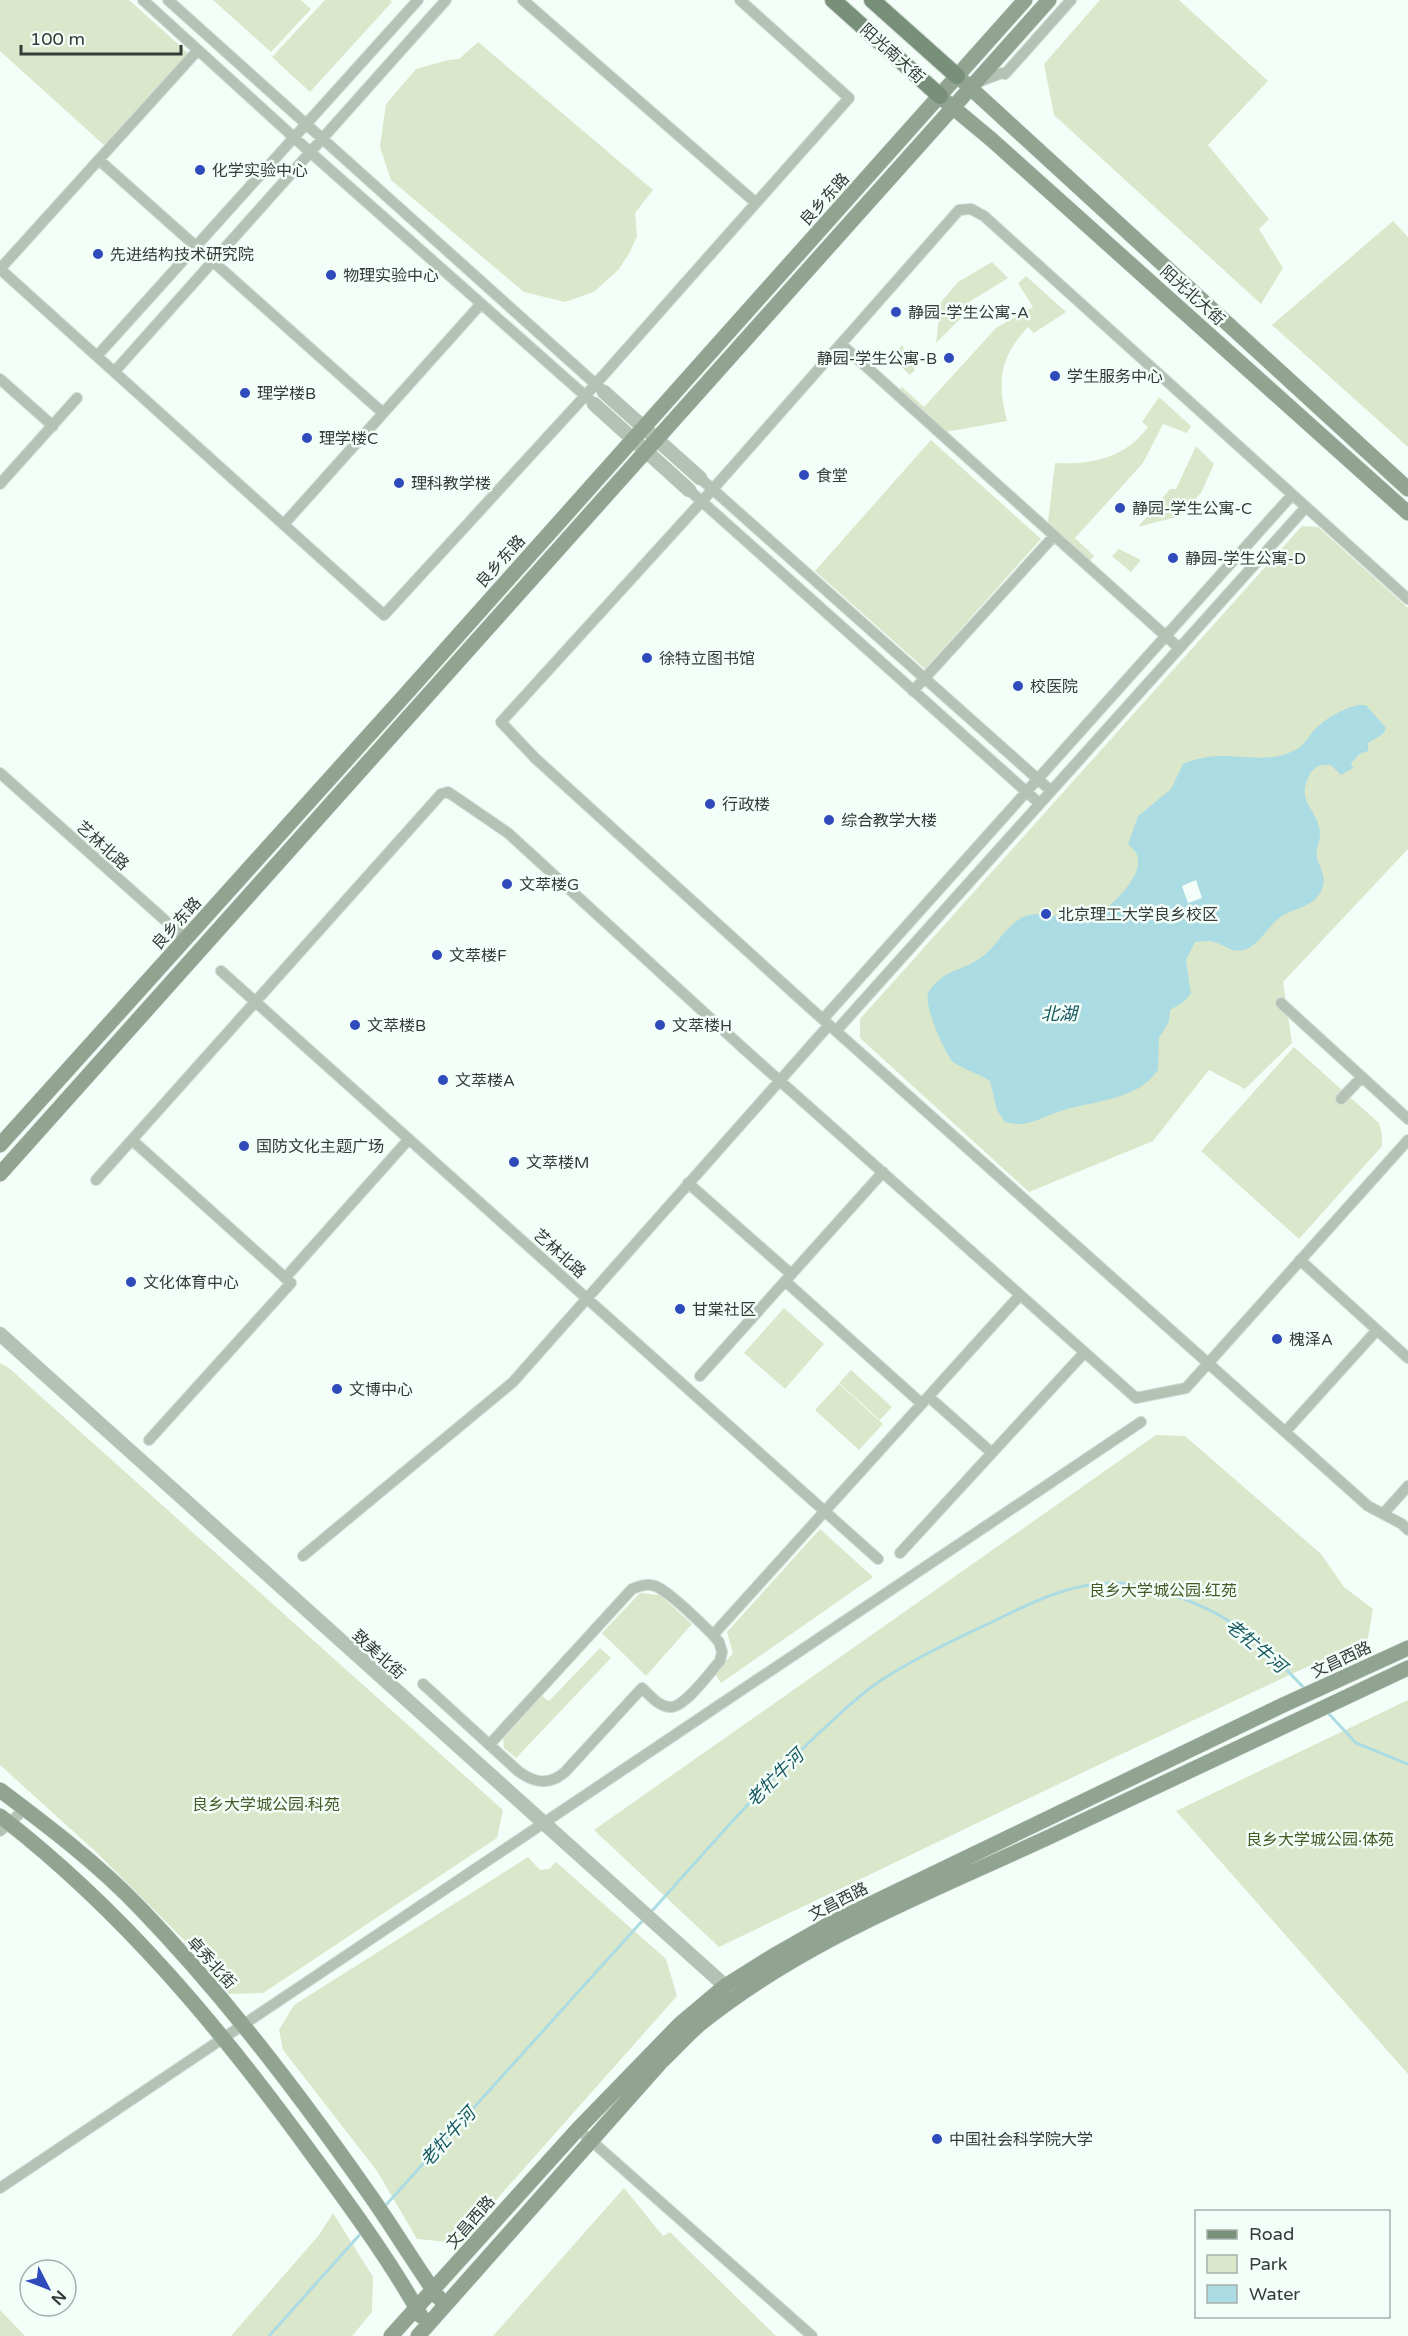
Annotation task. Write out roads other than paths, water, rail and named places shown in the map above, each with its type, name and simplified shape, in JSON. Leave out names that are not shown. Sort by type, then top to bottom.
[{"type":"main road","name":"阳光南大街","points":[[833,0],[946,101]]},
{"type":"main road","name":"阳光南大街","points":[[872,0],[957,76],[972,86]]},
{"type":"main road","name":"良乡东路","points":[[0,1145],[186,939],[656,438],[946,101],[957,76],[1025,0]]},
{"type":"main road","points":[[946,101],[972,86],[1049,0]]},
{"type":"main road","name":"阳光北大街","points":[[972,86],[1408,489]]},
{"type":"main road","name":"良乡东路","points":[[0,1174],[411,700],[633,439],[946,101]]},
{"type":"main road","name":"阳光北大街","points":[[946,101],[1408,513]]},
{"type":"main road","name":"文昌西路","points":[[392,2336],[578,2129],[658,2046],[725,1986],[831,1923],[1408,1648]]},
{"type":"main road","name":"文昌西路","points":[[422,2331],[446,2308],[662,2062],[698,2026],[737,1997],[799,1956],[885,1912],[1408,1668]]},
{"type":"main road","name":"卓秀北街","points":[[0,1791],[76,1850],[139,1906],[243,2024],[365,2188],[446,2308]]},
{"type":"main road","points":[[3,1823],[114,1916],[192,1999],[274,2102],[349,2205],[385,2257],[416,2308],[422,2331]]},
{"type":"street","points":[[143,0],[294,138],[1039,803]]},
{"type":"street","points":[[168,0],[1050,790]]},
{"type":"street","points":[[97,356],[418,0]]},
{"type":"street","points":[[115,371],[446,0]]},
{"type":"street","points":[[523,0],[756,203]]},
{"type":"street","points":[[198,50],[0,269],[384,615],[600,388],[756,203],[849,98],[740,0]]},
{"type":"street","points":[[972,86],[1002,73],[1005,74],[1071,0]]},
{"type":"street","points":[[99,160],[383,413]]},
{"type":"street","points":[[1408,599],[984,216],[971,209],[959,210],[713,489],[501,722],[544,766],[829,1025],[1368,1506],[1402,1524],[1408,1530]]},
{"type":"street","points":[[284,524],[480,304]]},
{"type":"street","points":[[841,344],[1178,647]]},
{"type":"street","points":[[0,379],[53,426]]},
{"type":"street","points":[[0,484],[77,399]]},
{"type":"street","points":[[829,1025],[1038,778],[1292,495]]},
{"type":"street","points":[[303,1556],[513,1382],[780,1079],[1039,803],[1306,507]]},
{"type":"street","points":[[913,690],[1054,536]]},
{"type":"street","name":"艺林北路","points":[[0,773],[186,939]]},
{"type":"street","points":[[96,1180],[441,794],[448,792],[508,833],[1136,1398],[1186,1388],[1408,1140]]},
{"type":"street","name":"艺林北路","points":[[221,971],[878,1558]]},
{"type":"street","points":[[1281,1003],[1408,1119]]},
{"type":"street","points":[[1341,1100],[1362,1077]]},
{"type":"street","points":[[285,1278],[409,1139]]},
{"type":"street","points":[[132,1140],[291,1283],[149,1440]]},
{"type":"street","points":[[700,1376],[883,1172]]},
{"type":"street","points":[[688,1183],[925,1400],[992,1453]]},
{"type":"street","points":[[1300,1260],[1408,1357]]},
{"type":"street","points":[[713,1635],[1020,1295]]},
{"type":"street","points":[[1285,1432],[1377,1330]]},
{"type":"street","name":"致美北街","points":[[0,1334],[543,1825],[737,1997]]},
{"type":"street","points":[[900,1553],[1084,1353]]},
{"type":"street","points":[[0,2188],[1141,1422]]},
{"type":"street","points":[[1383,1514],[1408,1486]]},
{"type":"street","points":[[423,1684],[518,1771],[536,1782],[558,1779],[642,1688],[661,1705],[670,1708],[681,1705],[720,1661],[722,1652],[713,1635],[666,1593],[655,1586],[644,1585],[632,1589],[490,1744]]},
{"type":"street","points":[[3,1823],[25,1809]]},
{"type":"street","points":[[578,2129],[812,2336]]},
{"type":"water","name":"北湖","points":[[1358,705],[1366,705],[1386,728],[1383,734],[1368,743],[1368,751],[1361,753],[1351,763],[1353,768],[1341,775],[1331,765],[1318,766],[1311,773],[1306,785],[1306,798],[1320,831],[1317,858],[1324,881],[1318,896],[1308,904],[1278,919],[1258,941],[1244,950],[1232,950],[1212,941],[1195,942],[1186,960],[1191,994],[1170,1010],[1169,1022],[1159,1038],[1158,1070],[1138,1088],[1032,1122],[1012,1124],[1005,1122],[997,1110],[990,1081],[953,1062],[945,1050],[929,1009],[928,994],[932,987],[943,977],[974,962],[986,953],[1012,924],[1020,919],[1029,915],[1045,914],[1084,923],[1110,906],[1127,887],[1137,868],[1137,855],[1128,844],[1138,816],[1171,789],[1183,764],[1211,757],[1260,758],[1284,755],[1298,748],[1314,730],[1329,718]]},
{"type":"waterway","name":"老牤牛河","points":[[651,1912],[774,1777],[863,1693],[935,1650],[1022,1607],[1054,1594],[1087,1585],[1121,1583],[1184,1599],[1224,1618],[1240,1629],[1272,1656],[1305,1689]]},
{"type":"waterway","name":"老牤牛河","points":[[1328,1713],[1356,1743],[1408,1764]]},
{"type":"waterway","name":"老牤牛河","points":[[385,2206],[644,1919]]},
{"type":"waterway","name":"老牤牛河","points":[[269,2336],[363,2231]]},
{"type":"place","name":"化学实验中心","points":[[200,170]]},
{"type":"place","name":"先进结构技术研究院","points":[[98,254]]},
{"type":"place","name":"物理实验中心","points":[[331,275]]},
{"type":"place","name":"静园-学生公寓-A","points":[[896,312]]},
{"type":"place","name":"静园-学生公寓-B","points":[[949,358]]},
{"type":"place","name":"学生服务中心","points":[[1055,376]]},
{"type":"place","name":"理学楼B","points":[[245,393]]},
{"type":"place","name":"理学楼C","points":[[307,438]]},
{"type":"place","name":"食堂","points":[[804,475]]},
{"type":"place","name":"理科教学楼","points":[[399,483]]},
{"type":"place","name":"静园-学生公寓-C","points":[[1120,508]]},
{"type":"place","name":"静园-学生公寓-D","points":[[1173,558]]},
{"type":"place","name":"徐特立图书馆","points":[[647,658]]},
{"type":"place","name":"校医院","points":[[1018,686]]},
{"type":"place","name":"行政楼","points":[[710,804]]},
{"type":"place","name":"综合教学大楼","points":[[829,820]]},
{"type":"place","name":"文萃楼G","points":[[507,884]]},
{"type":"place","name":"北京理工大学良乡校区","points":[[1046,914]]},
{"type":"place","name":"文萃楼F","points":[[437,955]]},
{"type":"place","name":"文萃楼B","points":[[355,1025]]},
{"type":"place","name":"文萃楼H","points":[[660,1025]]},
{"type":"place","name":"文萃楼A","points":[[443,1080]]},
{"type":"place","name":"国防文化主题广场","points":[[244,1146]]},
{"type":"place","name":"文萃楼M","points":[[514,1162]]},
{"type":"place","name":"文化体育中心","points":[[131,1282]]},
{"type":"place","name":"甘棠社区","points":[[680,1309]]},
{"type":"place","name":"槐泽A","points":[[1277,1339]]},
{"type":"place","name":"文博中心","points":[[337,1389]]},
{"type":"place","name":"中国社会科学院大学","points":[[937,2139]]},
{"type":"park label","name":"良乡大学城公园·红苑","points":[[1163,1590]]},
{"type":"park label","name":"良乡大学城公园·科苑","points":[[266,1804]]},
{"type":"park label","name":"良乡大学城公园·体苑","points":[[1320,1839]]}]
